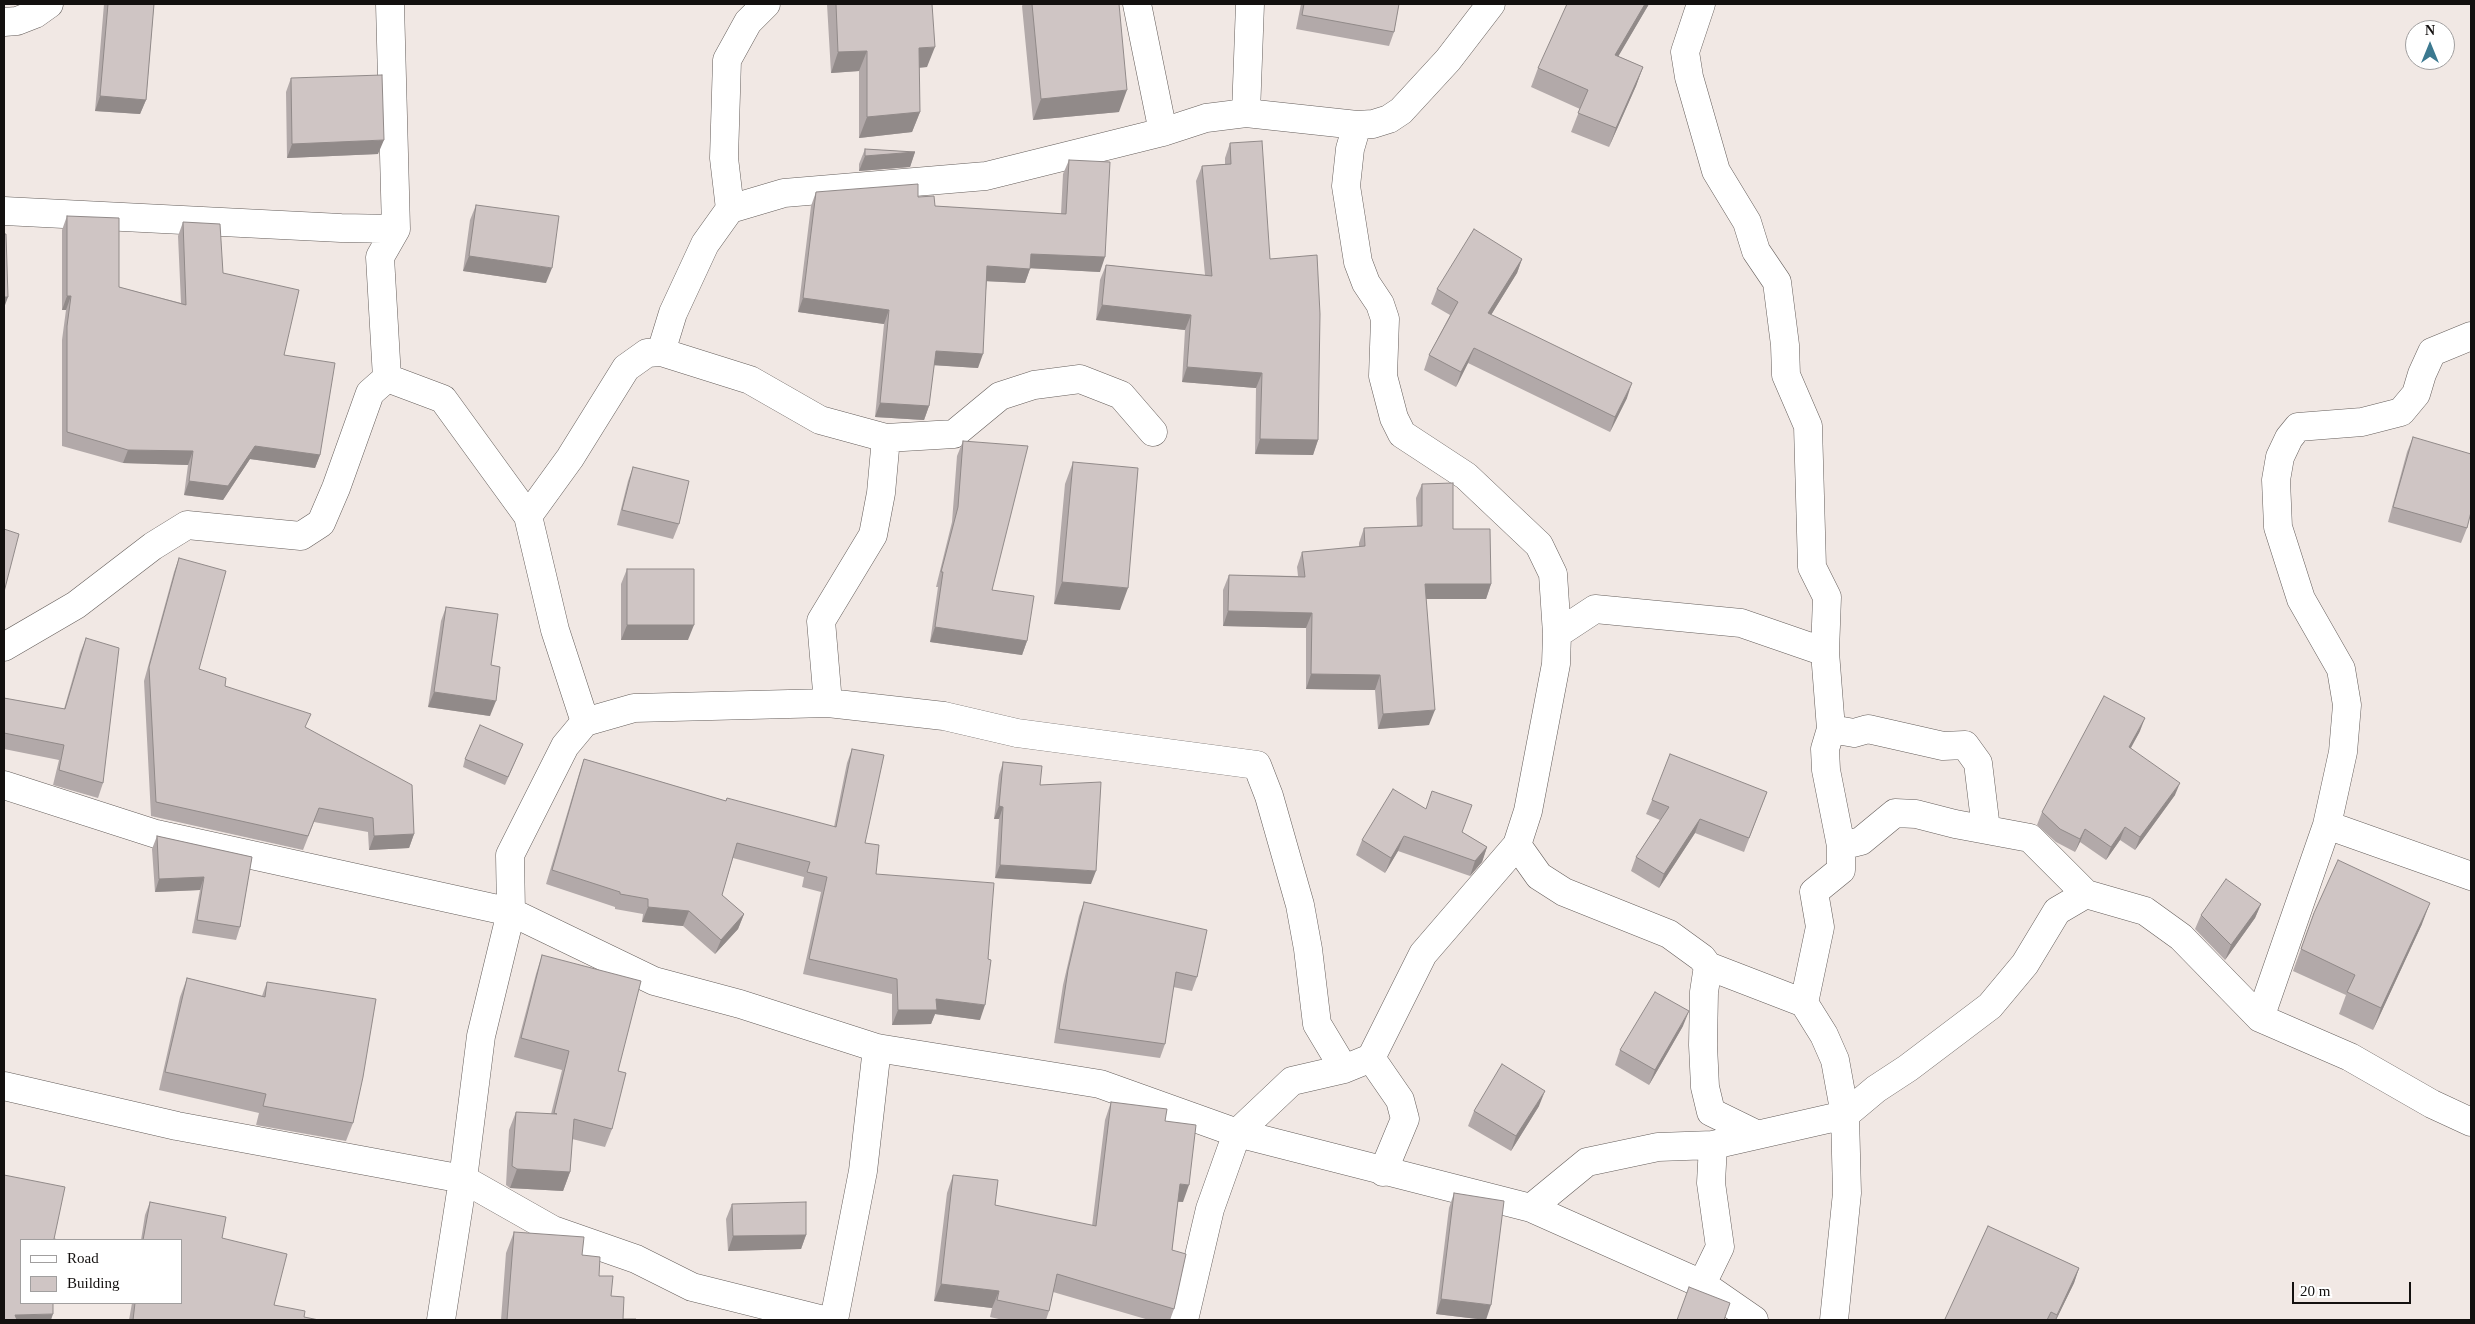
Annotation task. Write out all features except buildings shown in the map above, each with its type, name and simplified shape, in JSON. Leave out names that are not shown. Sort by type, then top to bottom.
[{"type":"street","points":[[4,22],[17,21],[35,14],[48,4]]},
{"type":"street","points":[[387,378],[380,257],[396,229],[390,4]]},
{"type":"street","points":[[730,209],[724,158],[727,60],[748,22],[766,4]]},
{"type":"street","points":[[1137,4],[1163,132]]},
{"type":"street","points":[[1246,112],[1250,4]]},
{"type":"street","points":[[661,352],[673,313],[705,244],[730,209],[784,193],[986,176],[1163,132],[1206,118],[1246,112],[1357,125],[1388,119],[1401,111],[1448,60],[1491,4]]},
{"type":"street","points":[[1701,4],[1685,52],[1689,76],[1716,171],[1746,222],[1756,251],[1778,282],[1785,345],[1786,375],[1808,426],[1812,566],[1827,597],[1825,652],[1831,729],[1825,749],[1826,770],[1841,846],[1841,870],[1814,892],[1820,927],[1804,1004]]},
{"type":"street","points":[[1184,1320],[1210,1209],[1237,1133],[1292,1081],[1344,1069],[1371,1058],[1423,954],[1517,845],[1528,811],[1556,664],[1557,634],[1553,574],[1539,545],[1466,476],[1402,434],[1394,418],[1383,376],[1385,319],[1380,304],[1366,283],[1358,262],[1346,186],[1350,149],[1357,125]]},
{"type":"street","points":[[4,212],[396,229]]},
{"type":"street","points":[[2260,1018],[2327,825],[2344,752],[2347,705],[2341,669],[2301,599],[2278,527],[2276,480],[2280,457],[2289,438],[2298,427],[2362,422],[2401,412],[2416,394],[2422,374],[2432,352],[2471,336]]},
{"type":"street","points":[[528,516],[570,458],[626,368],[647,353],[661,352],[750,380],[820,420],[886,438],[954,434],[1000,396],[1034,385],[1080,379],[1121,395],[1153,432]]},
{"type":"street","points":[[387,378],[443,399],[528,516],[555,630],[585,722]]},
{"type":"street","points":[[4,647],[76,605],[153,546],[188,525],[301,536],[321,523],[336,488],[370,393],[387,378]]},
{"type":"street","points":[[828,703],[821,622],[873,535],[881,493],[886,438]]},
{"type":"street","points":[[1557,634],[1594,609],[1741,623],[1825,652]]},
{"type":"street","points":[[440,1320],[463,1180],[481,1036],[511,912],[510,855],[565,746],[585,722],[634,708],[828,703],[944,716],[1017,733],[1257,765],[1269,796],[1300,905],[1308,949],[1317,1024],[1344,1069]]},
{"type":"street","points":[[1831,729],[1854,733],[1868,729],[1943,746],[1965,745],[1978,763],[1986,829]]},
{"type":"street","points":[[4,785],[156,834],[511,912],[654,981],[740,1004],[876,1048],[1100,1084],[1237,1133],[1383,1172],[1531,1208],[1702,1284],[1754,1320]]},
{"type":"street","points":[[1841,846],[1861,841],[1895,813],[1916,814],[1955,824],[2030,838],[2086,894],[2145,911],[2181,937],[2260,1018],[2350,1057],[2432,1104],[2471,1122]]},
{"type":"street","points":[[2327,825],[2471,876]]},
{"type":"street","points":[[1517,845],[1539,876],[1558,888],[1669,934],[1702,958],[1708,966],[1804,1004],[1824,1035],[1835,1060],[1845,1115],[1847,1192],[1834,1320]]},
{"type":"street","points":[[1531,1208],[1587,1162],[1658,1147],[1713,1145],[1845,1115],[1876,1088],[1908,1068],[1990,1006],[2025,964],[2056,911],[2086,894]]},
{"type":"street","points":[[1708,966],[1704,992],[1703,1045],[1705,1087],[1711,1112],[1756,1134]]},
{"type":"street","points":[[834,1320],[863,1171],[876,1048]]},
{"type":"street","points":[[1371,1058],[1400,1100],[1405,1119],[1383,1172]]},
{"type":"street","points":[[4,1086],[177,1126],[463,1180],[553,1230],[636,1259],[692,1287],[824,1320]]},
{"type":"street","points":[[1702,1284],[1720,1247],[1711,1183],[1713,1145]]}]
